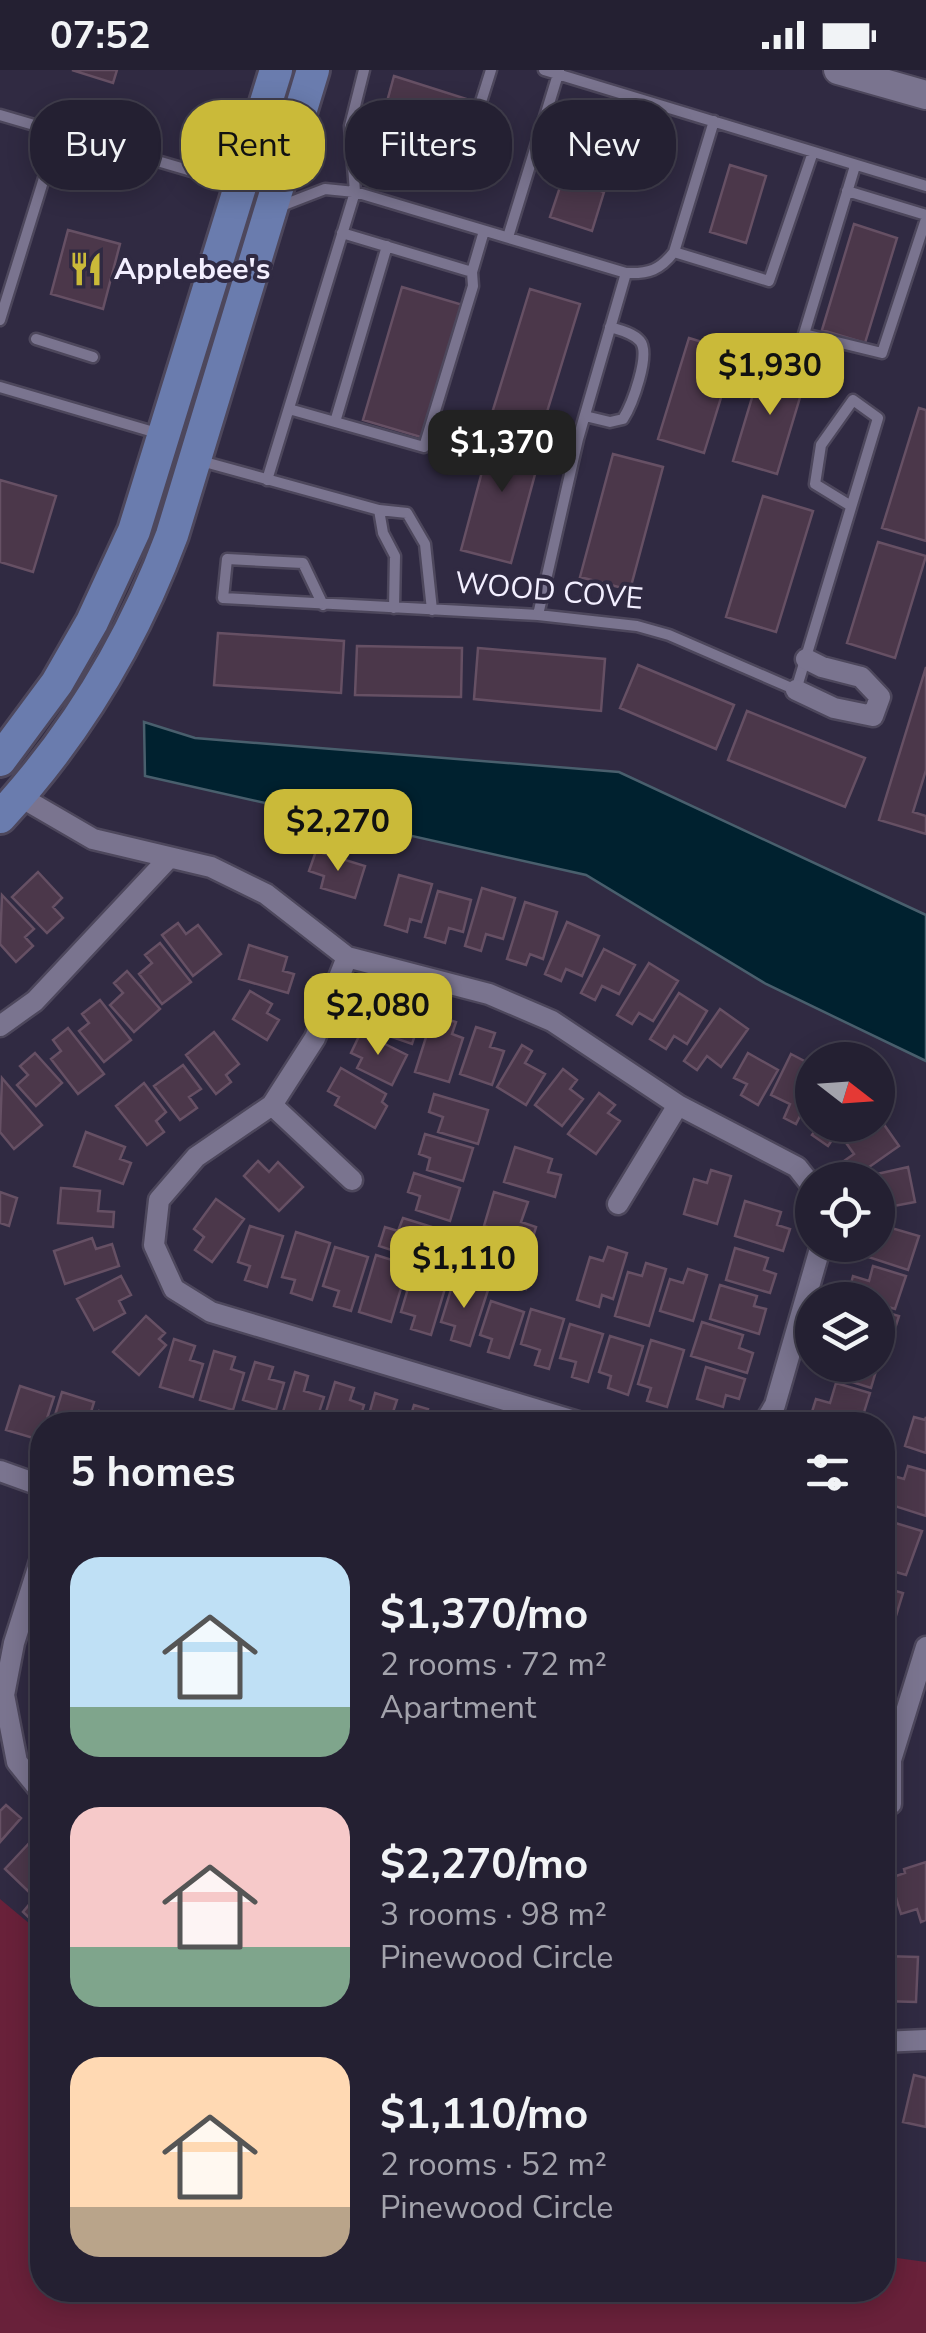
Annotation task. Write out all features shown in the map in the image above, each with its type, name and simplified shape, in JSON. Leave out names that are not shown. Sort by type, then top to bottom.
[{"type":"main road","points":[[267,100],[276,70]]},
{"type":"main road","points":[[10,807],[72,729],[149,596],[172,536],[313,70]]},
{"type":"main road","points":[[838,70],[926,94]]},
{"type":"main road","points":[[0,760],[57,683],[92,622],[134,531],[240,190]]},
{"type":"main road","points":[[10,807],[23,762],[78,683],[92,622]]},
{"type":"street","points":[[165,436],[195,460]]},
{"type":"street","name":"WOOD COVE","points":[[796,690],[834,708],[873,716],[880,696],[862,676],[822,668],[806,659]]},
{"type":"street","points":[[10,807],[93,839],[211,868],[266,894],[347,958],[489,994],[552,1021],[678,1105],[795,1166]]},
{"type":"street","points":[[0,1026],[35,1000],[168,859]]},
{"type":"street","points":[[347,958],[315,1038],[272,1105],[196,1156],[158,1200],[154,1244],[174,1290],[211,1312],[545,1412]]},
{"type":"street","points":[[272,1105],[352,1180]]},
{"type":"street","points":[[618,1204],[678,1105]]},
{"type":"street","points":[[771,1412],[816,1262]]},
{"type":"street","points":[[0,1471],[30,1482]]},
{"type":"street","points":[[30,1593],[4,1694],[16,1762],[30,1779]]},
{"type":"street","points":[[895,1747],[926,1647]]},
{"type":"street","points":[[895,2041],[926,2040]]},
{"type":"lane","points":[[356,100],[364,70]]},
{"type":"lane","points":[[482,100],[492,70]]},
{"type":"lane","points":[[544,70],[642,100]]},
{"type":"lane","points":[[551,100],[559,73]]},
{"type":"lane","points":[[588,100],[593,86]]},
{"type":"lane","points":[[676,110],[926,186]]},
{"type":"lane","points":[[0,115],[30,124]]},
{"type":"lane","points":[[270,211],[324,189],[355,192],[626,273],[646,274],[662,266],[674,252],[714,121]]},
{"type":"lane","points":[[674,252],[769,280],[813,152]]},
{"type":"lane","points":[[508,237],[532,160]]},
{"type":"lane","points":[[848,191],[926,218],[882,352],[804,334],[855,166]]},
{"type":"lane","points":[[0,320],[40,190]]},
{"type":"lane","points":[[267,480],[355,192]]},
{"type":"lane","points":[[289,409],[424,447],[472,286],[484,231]]},
{"type":"lane","points":[[342,233],[472,272]]},
{"type":"lane","points":[[335,422],[387,246]]},
{"type":"lane","points":[[538,615],[585,416],[626,273]]},
{"type":"lane","points":[[585,416],[610,422],[623,419],[630,407],[645,352],[631,334],[610,327]]},
{"type":"lane","points":[[36,339],[93,357]]},
{"type":"lane","points":[[0,387],[165,436]]},
{"type":"lane","points":[[796,690],[806,659],[852,506],[878,418],[853,400],[821,445],[815,484],[852,506]]},
{"type":"lane","points":[[195,460],[380,510],[407,513],[425,544],[432,610]]},
{"type":"lane","points":[[380,510],[383,532],[395,556],[394,608]]},
{"type":"lane","name":"WOOD COVE","points":[[323,605],[303,563],[227,560],[223,598],[323,605],[538,615],[637,626],[668,635],[796,690]]},
{"type":"shaded area","points":[[0,1899],[30,1924],[30,2302],[895,2302],[895,2258],[926,2262],[926,2333],[0,2333]]},
{"type":"water","points":[[144,722],[195,738],[619,772],[926,915],[926,1061],[895,1046],[895,1042],[887,1042],[766,984],[586,875],[145,776]]},
{"type":"building","points":[[72,70],[117,70],[113,83]]},
{"type":"building","points":[[394,76],[470,100],[387,100]]},
{"type":"building","points":[[730,165],[766,176],[746,243],[710,232]]},
{"type":"building","points":[[559,190],[604,192],[592,231],[550,217]]},
{"type":"building","points":[[854,224],[897,238],[865,343],[822,330]]},
{"type":"building","name":"Applebee's","points":[[68,230],[120,244],[103,309],[51,294]]},
{"type":"building","points":[[402,287],[463,305],[424,438],[363,420]]},
{"type":"building","points":[[530,289],[580,304],[543,425],[493,410]]},
{"type":"building","points":[[689,338],[735,352],[704,453],[658,439]]},
{"type":"building","points":[[763,361],[807,374],[777,474],[733,461]]},
{"type":"building","points":[[919,408],[926,410],[926,541],[882,528]]},
{"type":"building","points":[[494,427],[544,441],[511,563],[461,550]]},
{"type":"building","points":[[613,454],[663,467],[630,590],[580,577]]},
{"type":"building","points":[[0,480],[56,496],[33,572],[0,562]]},
{"type":"building","points":[[763,496],[813,511],[776,632],[726,617]]},
{"type":"building","points":[[878,542],[926,556],[895,658],[847,643]]},
{"type":"building","points":[[218,633],[344,641],[341,693],[214,685]]},
{"type":"building","points":[[357,646],[462,648],[461,697],[355,695]]},
{"type":"building","points":[[478,648],[605,659],[601,711],[474,699]]},
{"type":"building","points":[[638,665],[734,705],[716,749],[620,708]]},
{"type":"building","points":[[926,667],[926,770],[913,812],[926,816],[926,834],[879,820]]},
{"type":"building","points":[[747,711],[865,758],[845,807],[728,760]]},
{"type":"building","points":[[316,851],[365,866],[355,898],[321,888],[324,876],[309,871]]},
{"type":"building","points":[[38,872],[62,898],[53,907],[63,918],[47,933],[12,897]]},
{"type":"building","points":[[399,875],[432,884],[421,922],[410,919],[407,932],[385,925]]},
{"type":"building","points":[[482,888],[515,898],[503,939],[486,934],[481,951],[465,946]]},
{"type":"building","points":[[438,891],[471,900],[463,932],[449,928],[445,943],[425,937]]},
{"type":"building","points":[[2,895],[34,929],[25,937],[33,946],[16,962],[0,944]]},
{"type":"building","points":[[525,902],[557,912],[543,959],[530,954],[526,965],[507,959]]},
{"type":"building","points":[[567,922],[599,936],[582,976],[566,969],[561,981],[545,974]]},
{"type":"building","points":[[178,923],[186,934],[198,925],[221,954],[193,976],[162,935]]},
{"type":"building","points":[[160,943],[191,982],[162,1004],[139,974],[152,963],[145,955]]},
{"type":"building","points":[[249,945],[287,957],[283,971],[294,974],[288,993],[239,979]]},
{"type":"building","points":[[604,949],[635,965],[619,994],[602,986],[595,1000],[581,993]]},
{"type":"building","points":[[649,963],[678,981],[653,1021],[639,1013],[632,1024],[617,1015]]},
{"type":"building","points":[[127,971],[160,1009],[134,1032],[110,1005],[123,993],[114,983]]},
{"type":"building","points":[[250,991],[272,1004],[267,1013],[279,1020],[267,1040],[233,1019]]},
{"type":"building","points":[[679,993],[707,1011],[687,1044],[674,1036],[666,1049],[650,1039]]},
{"type":"building","points":[[100,1000],[131,1040],[104,1062],[79,1031],[89,1023],[82,1014]]},
{"type":"building","points":[[389,1000],[423,1011],[412,1044],[363,1027],[370,1006],[385,1012]]},
{"type":"building","points":[[720,1009],[748,1029],[721,1067],[707,1056],[697,1070],[684,1061]]},
{"type":"building","points":[[433,1015],[456,1022],[452,1034],[463,1038],[449,1082],[415,1072]]},
{"type":"building","points":[[476,1027],[495,1033],[490,1047],[504,1051],[492,1085],[460,1074]]},
{"type":"building","points":[[68,1028],[104,1074],[78,1094],[51,1059],[61,1051],[53,1040]]},
{"type":"building","points":[[214,1032],[239,1064],[226,1075],[231,1082],[216,1094],[186,1055]]},
{"type":"building","points":[[361,1032],[407,1055],[392,1085],[357,1068],[362,1058],[351,1053]]},
{"type":"building","points":[[522,1045],[532,1051],[525,1063],[545,1074],[526,1105],[497,1087]]},
{"type":"building","points":[[35,1053],[62,1083],[36,1106],[17,1085],[28,1075],[20,1066]]},
{"type":"building","points":[[748,1053],[778,1070],[758,1105],[741,1095],[747,1084],[734,1078]]},
{"type":"building","points":[[791,1054],[795,1056],[795,1124],[784,1118],[790,1104],[771,1095]]},
{"type":"building","points":[[183,1065],[201,1089],[189,1097],[197,1108],[180,1120],[154,1086]]},
{"type":"building","points":[[341,1068],[386,1094],[382,1102],[387,1106],[375,1128],[335,1105],[339,1097],[328,1091]]},
{"type":"building","points":[[563,1069],[577,1080],[570,1089],[583,1099],[562,1126],[535,1105]]},
{"type":"building","points":[[2,1078],[42,1125],[14,1149],[0,1132]]},
{"type":"building","points":[[144,1083],[166,1112],[156,1121],[164,1132],[147,1145],[116,1106]]},
{"type":"building","points":[[599,1093],[615,1105],[608,1113],[620,1121],[596,1154],[568,1134]]},
{"type":"building","points":[[434,1094],[488,1110],[478,1144],[438,1132],[443,1117],[429,1112]]},
{"type":"building","points":[[86,1132],[125,1147],[120,1159],[131,1163],[123,1184],[74,1166]]},
{"type":"building","points":[[425,1134],[473,1148],[463,1181],[427,1170],[430,1158],[419,1154]]},
{"type":"building","points":[[895,1140],[899,1146],[876,1162],[842,1162],[854,1154],[845,1142]]},
{"type":"building","points":[[515,1147],[552,1159],[548,1172],[561,1175],[555,1197],[504,1182]]},
{"type":"building","points":[[258,1161],[269,1172],[278,1162],[303,1187],[279,1211],[244,1176]]},
{"type":"building","points":[[908,1167],[915,1202],[895,1206],[895,1170]]},
{"type":"building","points":[[711,1170],[731,1176],[717,1224],[684,1214],[694,1179],[707,1183]]},
{"type":"building","points":[[414,1173],[460,1188],[450,1221],[416,1210],[420,1196],[408,1192]]},
{"type":"building","points":[[61,1188],[100,1191],[98,1211],[114,1212],[113,1227],[58,1223]]},
{"type":"building","points":[[0,1192],[17,1198],[9,1226],[0,1223]]},
{"type":"building","points":[[494,1192],[528,1202],[521,1222],[536,1227],[532,1241],[484,1226]]},
{"type":"building","points":[[216,1199],[244,1219],[212,1262],[195,1250],[204,1237],[194,1229]]},
{"type":"building","points":[[745,1201],[781,1212],[777,1225],[790,1229],[783,1251],[735,1236]]},
{"type":"building","points":[[403,1218],[445,1231],[434,1264],[379,1246],[385,1227],[398,1231]]},
{"type":"building","points":[[250,1226],[283,1236],[267,1287],[245,1280],[250,1266],[238,1262]]},
{"type":"building","points":[[895,1229],[919,1236],[908,1270],[884,1262],[895,1262]]},
{"type":"building","points":[[296,1232],[330,1243],[312,1300],[291,1293],[295,1280],[282,1277]]},
{"type":"building","points":[[474,1234],[524,1249],[520,1262],[533,1265],[526,1289],[464,1269]]},
{"type":"building","points":[[92,1238],[96,1249],[112,1244],[119,1266],[65,1284],[54,1251]]},
{"type":"building","points":[[335,1247],[368,1257],[351,1311],[334,1306],[339,1291],[323,1286]]},
{"type":"building","points":[[608,1247],[627,1253],[613,1299],[602,1295],[599,1307],[577,1300],[590,1257],[603,1261]]},
{"type":"building","points":[[735,1248],[768,1258],[764,1270],[776,1274],[770,1293],[726,1280]]},
{"type":"building","points":[[376,1255],[408,1265],[391,1322],[359,1312]]},
{"type":"building","points":[[646,1263],[666,1269],[649,1326],[615,1316],[628,1272],[642,1276]]},
{"type":"building","points":[[873,1266],[906,1276],[895,1309],[895,1282],[851,1282],[853,1276],[869,1281]]},
{"type":"building","points":[[688,1269],[707,1275],[693,1321],[660,1311],[670,1279],[683,1283]]},
{"type":"building","points":[[412,1275],[446,1285],[431,1335],[411,1329],[415,1316],[401,1312]]},
{"type":"building","points":[[121,1276],[131,1295],[119,1301],[125,1313],[94,1330],[77,1299]]},
{"type":"building","points":[[454,1280],[488,1290],[470,1346],[451,1340],[455,1326],[441,1322]]},
{"type":"building","points":[[720,1285],[757,1296],[754,1306],[766,1309],[759,1334],[710,1319]]},
{"type":"building","points":[[491,1301],[524,1312],[509,1358],[488,1352],[492,1339],[480,1335]]},
{"type":"building","points":[[531,1309],[564,1319],[549,1369],[535,1365],[540,1350],[521,1344]]},
{"type":"building","points":[[146,1316],[165,1333],[159,1339],[166,1345],[139,1375],[113,1352]]},
{"type":"building","points":[[702,1322],[743,1335],[739,1348],[753,1353],[747,1373],[691,1356]]},
{"type":"building","points":[[570,1324],[603,1334],[588,1382],[572,1377],[576,1362],[560,1358]]},
{"type":"building","points":[[610,1336],[643,1346],[628,1395],[608,1388],[611,1376],[599,1372]]},
{"type":"building","points":[[174,1339],[195,1346],[190,1360],[203,1364],[193,1397],[160,1387]]},
{"type":"building","points":[[651,1340],[684,1350],[667,1407],[647,1401],[651,1388],[638,1384]]},
{"type":"building","points":[[214,1351],[235,1357],[231,1369],[244,1373],[233,1410],[200,1400]]},
{"type":"building","points":[[255,1362],[273,1367],[269,1379],[284,1383],[276,1410],[243,1400]]},
{"type":"building","points":[[706,1367],[745,1379],[739,1399],[726,1395],[723,1407],[697,1399]]},
{"type":"building","points":[[295,1372],[308,1376],[304,1391],[324,1397],[319,1412],[283,1412]]},
{"type":"building","points":[[335,1382],[354,1388],[350,1400],[364,1405],[362,1412],[326,1412]]},
{"type":"building","points":[[852,1382],[873,1382],[871,1388]]},
{"type":"building","points":[[836,1383],[870,1393],[864,1412],[812,1412],[816,1399],[830,1403]]},
{"type":"building","points":[[20,1386],[54,1397],[49,1412],[30,1412],[30,1437],[6,1430]]},
{"type":"building","points":[[62,1392],[94,1402],[91,1412],[56,1412]]},
{"type":"building","points":[[375,1393],[397,1400],[393,1412],[370,1412]]},
{"type":"building","points":[[414,1405],[428,1409],[427,1412],[412,1412]]},
{"type":"building","points":[[914,1417],[926,1417],[926,1453],[905,1446]]},
{"type":"building","points":[[908,1466],[926,1471],[926,1516],[895,1506],[895,1476],[904,1479]]},
{"type":"building","points":[[895,1523],[922,1531],[906,1575],[895,1572]]},
{"type":"building","points":[[895,1591],[903,1593],[895,1619]]},
{"type":"building","points":[[6,1805],[21,1818],[0,1842],[0,1811]]},
{"type":"building","points":[[30,1842],[30,1889],[5,1869]]},
{"type":"building","points":[[926,1862],[926,1920],[921,1922],[917,1909],[901,1914],[895,1876],[905,1873],[904,1869]]},
{"type":"building","points":[[895,1956],[918,1957],[916,2002],[895,2001]]},
{"type":"building","points":[[914,2075],[926,2078],[926,2127],[903,2122]]},
{"type":"place","name":"Applebee's","points":[[86,269]]}]
